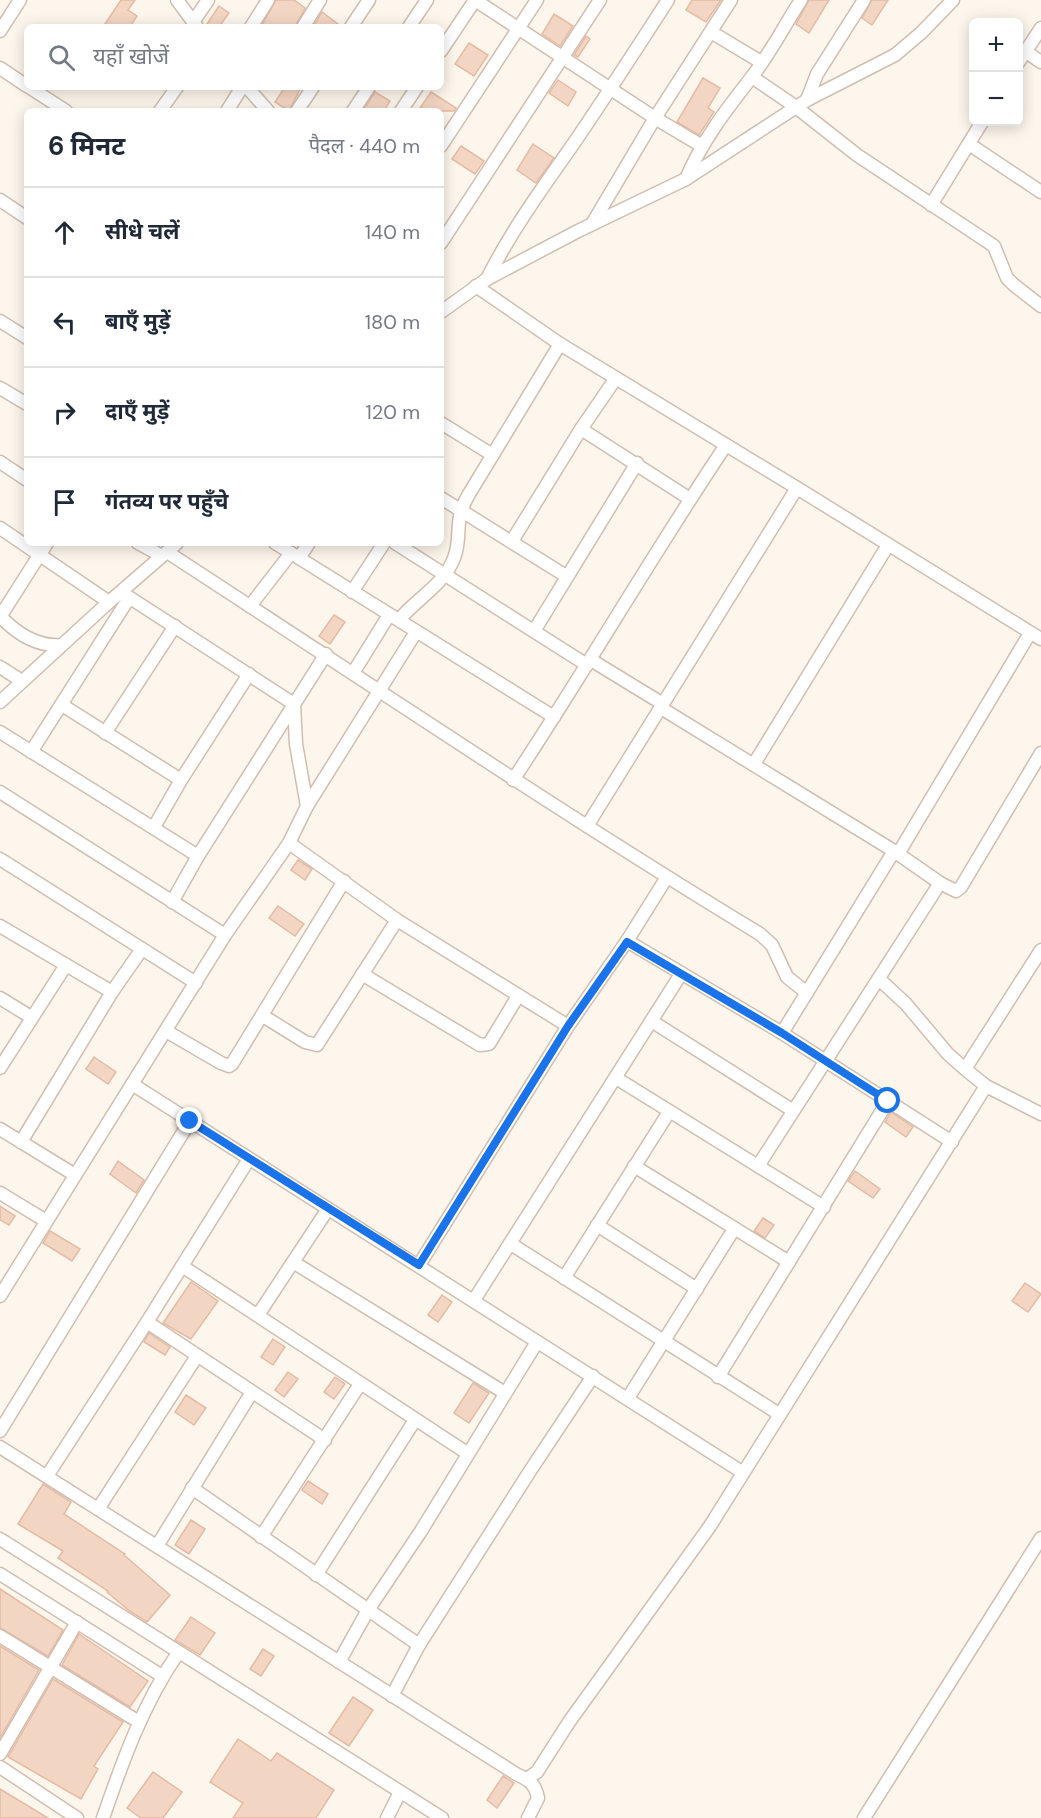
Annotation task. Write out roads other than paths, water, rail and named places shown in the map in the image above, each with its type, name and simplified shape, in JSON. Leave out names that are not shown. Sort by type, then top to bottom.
[{"type":"street","points":[[0,31],[20,0]]},
{"type":"street","points":[[177,0],[194,24]]},
{"type":"street","points":[[196,24],[208,0]]},
{"type":"street","points":[[253,24],[268,0]]},
{"type":"street","points":[[305,24],[320,0]]},
{"type":"street","points":[[353,24],[369,0]]},
{"type":"street","points":[[411,24],[427,0]]},
{"type":"street","points":[[444,46],[475,0],[655,118],[702,146]]},
{"type":"street","points":[[444,142],[537,0]]},
{"type":"street","points":[[444,238],[600,0]]},
{"type":"street","points":[[487,279],[525,214],[668,0]]},
{"type":"street","points":[[592,225],[655,118],[731,0]]},
{"type":"street","points":[[686,179],[702,146],[730,104],[752,77],[801,0]]},
{"type":"street","points":[[807,100],[818,74],[864,0]]},
{"type":"street","points":[[444,309],[487,279],[686,179],[807,100],[895,55],[921,33],[953,0]]},
{"type":"street","points":[[1023,54],[1041,28]]},
{"type":"street","points":[[711,32],[761,62]]},
{"type":"street","points":[[1025,51],[1041,62]]},
{"type":"street","points":[[0,68],[24,83]]},
{"type":"street","points":[[752,77],[796,107],[857,155],[994,246],[1007,278],[1041,306]]},
{"type":"street","points":[[34,90],[61,108]]},
{"type":"street","points":[[162,108],[175,90]]},
{"type":"street","points":[[229,108],[240,90]]},
{"type":"street","points":[[250,90],[265,108]]},
{"type":"street","points":[[257,98],[262,90]]},
{"type":"street","points":[[299,108],[311,90]]},
{"type":"street","points":[[355,108],[367,90]]},
{"type":"street","points":[[403,108],[415,90]]},
{"type":"street","points":[[932,205],[980,126]]},
{"type":"street","points":[[969,144],[1041,192]]},
{"type":"street","points":[[0,200],[24,216]]},
{"type":"street","points":[[476,286],[560,344],[1035,636],[782,1033]]},
{"type":"street","points":[[0,321],[24,336]]},
{"type":"street","points":[[353,673],[394,618],[434,587],[445,575],[458,546],[461,510],[491,454],[560,344]]},
{"type":"street","points":[[512,541],[581,429],[616,378]]},
{"type":"street","points":[[0,388],[24,402]]},
{"type":"street","points":[[444,425],[491,454]]},
{"type":"street","points":[[581,429],[690,499]]},
{"type":"street","points":[[513,780],[726,445]]},
{"type":"street","points":[[0,462],[24,478]]},
{"type":"street","points":[[534,631],[637,463]]},
{"type":"street","points":[[587,826],[797,488]]},
{"type":"street","points":[[444,500],[566,576]]},
{"type":"street","points":[[0,528],[24,544]]},
{"type":"street","points":[[754,764],[888,545]]},
{"type":"street","points":[[28,546],[109,602]]},
{"type":"street","points":[[45,546],[0,616],[17,632],[27,637],[47,645],[62,645]]},
{"type":"street","points":[[145,546],[164,554],[250,606],[326,654],[379,692],[513,780],[760,934],[772,945],[787,976],[807,993]]},
{"type":"street","points":[[31,752],[62,705],[125,595],[173,546]]},
{"type":"street","points":[[279,546],[554,717]]},
{"type":"street","points":[[250,606],[306,546]]},
{"type":"street","points":[[352,592],[382,546]]},
{"type":"street","points":[[400,546],[534,631],[662,706],[951,890],[956,891],[962,887],[1041,753]]},
{"type":"street","points":[[0,702],[109,602],[125,595]]},
{"type":"street","points":[[125,595],[294,705]]},
{"type":"street","points":[[105,733],[175,626]]},
{"type":"street","points":[[0,1296],[225,935],[289,843],[307,806],[416,632]]},
{"type":"street","points":[[172,902],[198,856],[326,654]]},
{"type":"street","points":[[0,667],[22,681]]},
{"type":"street","points":[[154,827],[181,780],[249,674]]},
{"type":"street","points":[[62,705],[181,780]]},
{"type":"street","points":[[294,705],[296,744],[307,806]]},
{"type":"street","points":[[0,732],[198,856]]},
{"type":"street","points":[[0,792],[225,935]]},
{"type":"street","points":[[289,843],[397,920],[568,1026]]},
{"type":"street","points":[[0,859],[196,983]]},
{"type":"street","points":[[419,1265],[568,1026],[627,942],[667,877]]},
{"type":"street","points":[[166,1031],[221,1063],[229,1066],[235,1061],[344,881]]},
{"type":"street","points":[[758,1166],[940,883]]},
{"type":"street","points":[[262,1016],[305,1042],[317,1045],[397,920]]},
{"type":"street","points":[[0,926],[112,992]]},
{"type":"street","points":[[627,942],[782,1033],[952,1142]]},
{"type":"street","points":[[21,1142],[112,992],[142,949]]},
{"type":"street","points":[[965,1070],[1041,951]]},
{"type":"street","points":[[1,1066],[66,965]]},
{"type":"street","points":[[362,974],[480,1045],[489,1044],[518,996]]},
{"type":"street","points":[[474,1300],[653,1022],[681,974]]},
{"type":"street","points":[[879,979],[906,1004],[940,1045],[965,1070],[986,1086],[1041,1114]]},
{"type":"street","points":[[0,998],[32,1017]]},
{"type":"street","points":[[653,1022],[792,1110]]},
{"type":"street","points":[[616,1078],[824,1207]]},
{"type":"street","points":[[132,1084],[742,1472]]},
{"type":"street","points":[[528,1778],[537,1772],[569,1722],[710,1526],[986,1086]]},
{"type":"street","points":[[718,1377],[888,1101]]},
{"type":"street","points":[[564,1278],[669,1112]]},
{"type":"street","points":[[0,1431],[190,1121]]},
{"type":"street","points":[[0,1129],[75,1175]]},
{"type":"street","points":[[47,1476],[249,1159]]},
{"type":"street","points":[[634,1166],[789,1262]]},
{"type":"street","points":[[0,1193],[46,1221]]},
{"type":"street","points":[[258,1315],[328,1209]]},
{"type":"street","points":[[597,1226],[697,1289]]},
{"type":"street","points":[[628,1398],[734,1229]]},
{"type":"street","points":[[511,1244],[779,1414]]},
{"type":"street","points":[[293,1262],[505,1393]]},
{"type":"street","points":[[182,1266],[467,1453]]},
{"type":"street","points":[[147,1322],[325,1440]]},
{"type":"street","points":[[339,1662],[368,1610],[421,1531],[537,1342]]},
{"type":"street","points":[[98,1509],[197,1356]]},
{"type":"street","points":[[392,1696],[419,1645],[593,1376]]},
{"type":"street","points":[[261,1537],[360,1384]]},
{"type":"street","points":[[157,1546],[252,1392]]},
{"type":"street","points":[[316,1575],[415,1420]]},
{"type":"street","points":[[0,1447],[516,1774],[528,1778],[535,1786],[538,1798],[528,1818]]},
{"type":"street","points":[[192,1488],[419,1645]]},
{"type":"street","points":[[864,1818],[1041,1538]]},
{"type":"street","points":[[0,1539],[442,1818]]},
{"type":"street","points":[[0,1574],[162,1676]]},
{"type":"street","points":[[0,1754],[77,1622]]},
{"type":"street","points":[[0,1636],[139,1722]]},
{"type":"street","points":[[103,1818],[139,1722],[162,1676],[178,1653]]},
{"type":"street","points":[[0,1767],[77,1818]]},
{"type":"street","points":[[387,1818],[400,1791]]}]
